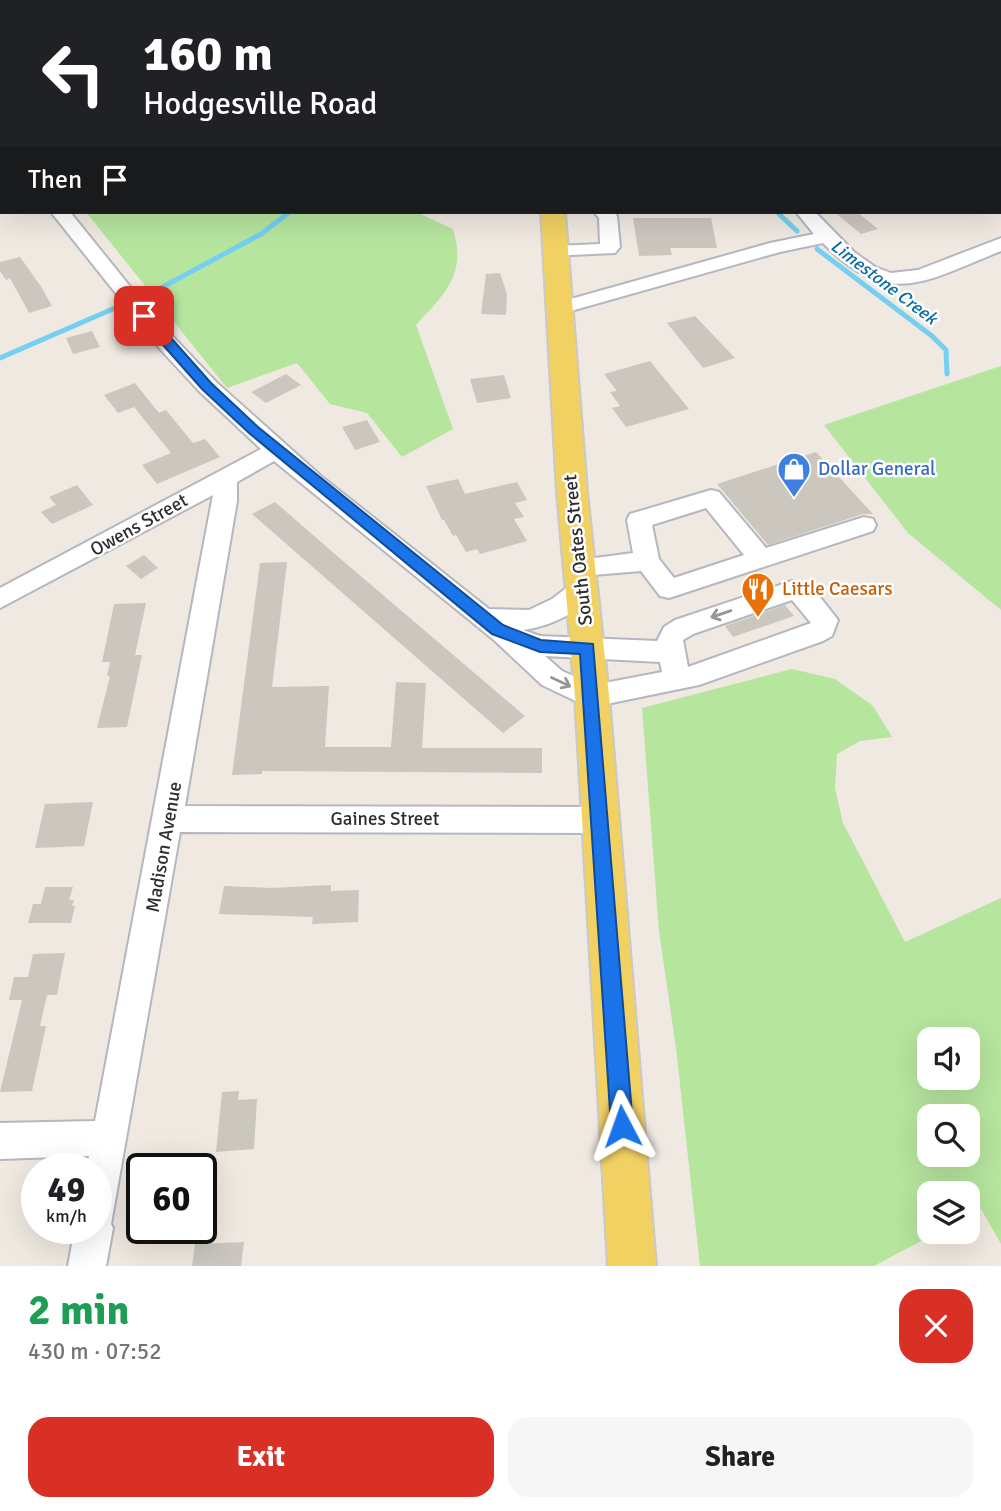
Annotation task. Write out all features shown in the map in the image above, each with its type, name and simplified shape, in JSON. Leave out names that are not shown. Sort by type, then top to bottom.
[{"type":"main road","name":"South Oates Street","points":[[553,214],[572,492],[592,695],[632,1266]]},
{"type":"street","points":[[62,214],[178,356],[207,386],[277,450],[552,678],[592,695],[677,680],[814,634],[826,624],[803,594],[792,590],[684,627],[673,634],[670,640],[677,680]]},
{"type":"street","points":[[556,252],[608,249],[608,216],[606,214]]},
{"type":"street","points":[[808,214],[825,237],[878,276],[898,279],[920,275],[1001,244]]},
{"type":"street","points":[[560,308],[776,247],[825,237]]},
{"type":"street","name":"Owens Street","points":[[0,599],[277,450]]},
{"type":"street","name":"Madison Avenue","points":[[107,1153],[225,501],[225,478]]},
{"type":"street","points":[[684,627],[666,600],[667,589],[647,561],[639,520],[708,498],[713,499],[761,559]]},
{"type":"street","points":[[667,589],[864,525]]},
{"type":"street","points":[[490,624],[524,622],[542,617],[560,607],[582,578],[647,561]]},
{"type":"street","points":[[490,624],[540,646],[672,652]]},
{"type":"street","name":"Gaines Street","points":[[169,819],[600,820]]},
{"type":"street","points":[[0,1141],[110,1138]]},
{"type":"street","points":[[88,1266],[91,1244]]},
{"type":"green space","points":[[88,214],[420,214],[453,229],[457,259],[451,282],[416,325],[453,429],[402,457],[367,413],[330,404],[297,363],[227,388]]},
{"type":"green space","points":[[1001,366],[1001,610],[908,533],[824,425]]},
{"type":"green space","points":[[792,669],[835,679],[873,706],[892,737],[860,741],[837,754],[835,788],[843,823],[905,942],[1001,898],[1001,1244],[980,1210],[980,1181],[917,1181],[917,1243],[874,1266],[700,1266],[676,1048],[659,931],[642,708]]},
{"type":"building","points":[[836,214],[859,214],[878,229],[861,234]]},
{"type":"building","points":[[633,218],[711,218],[717,248],[670,248],[672,255],[639,256]]},
{"type":"building","points":[[20,257],[52,306],[29,313],[10,278],[6,280],[0,271],[0,262]]},
{"type":"building","points":[[500,273],[507,294],[506,315],[481,314],[486,274]]},
{"type":"building","points":[[695,316],[735,358],[703,368],[667,323]]},
{"type":"building","points":[[92,331],[100,347],[73,354],[66,338]]},
{"type":"building","points":[[650,361],[689,409],[626,427],[612,408],[620,406],[610,392],[617,391],[604,374]]},
{"type":"building","points":[[286,374],[301,385],[266,403],[251,392]]},
{"type":"building","points":[[504,375],[511,398],[477,403],[470,379]]},
{"type":"building","points":[[135,383],[159,413],[166,410],[193,443],[205,439],[220,457],[157,484],[142,465],[171,453],[134,407],[118,413],[104,395]]},
{"type":"building","points":[[367,420],[380,442],[355,450],[342,427]]},
{"type":"building","name":"Dollar General","points":[[816,452],[873,514],[863,514],[768,545],[717,484]]},
{"type":"building","points":[[458,479],[465,494],[517,482],[527,500],[515,503],[524,517],[514,519],[527,541],[480,554],[477,549],[466,552],[456,535],[453,536],[442,520],[426,486]]},
{"type":"building","points":[[77,485],[93,505],[52,524],[41,512],[56,505],[49,497]]},
{"type":"building","points":[[275,502],[525,716],[503,733],[252,514]]},
{"type":"building","points":[[144,555],[158,568],[141,579],[126,566]]},
{"type":"building","points":[[287,562],[272,687],[329,686],[325,747],[391,747],[396,682],[426,683],[422,748],[542,748],[542,773],[262,771],[262,774],[232,775],[260,563]]},
{"type":"building","points":[[146,603],[135,655],[142,655],[127,727],[97,728],[110,676],[107,676],[110,662],[102,662],[114,604]]},
{"type":"building","name":"Little Caesars","points":[[785,605],[794,616],[733,637],[725,626]]},
{"type":"building","points":[[93,802],[84,846],[35,848],[45,804]]},
{"type":"building","points":[[331,885],[331,891],[359,890],[358,922],[312,924],[313,917],[219,914],[224,886],[271,888]]},
{"type":"building","points":[[45,887],[73,887],[69,900],[74,900],[72,906],[75,906],[71,923],[28,923],[33,904],[41,904]]},
{"type":"building","points":[[65,953],[57,995],[47,995],[40,1026],[46,1026],[32,1091],[0,1092],[22,1000],[9,1000],[14,977],[28,977],[33,954]]},
{"type":"building","points":[[239,1091],[238,1100],[257,1099],[254,1149],[216,1152],[222,1092]]},
{"type":"building","points":[[244,1242],[241,1266],[192,1266],[195,1244]]},
{"type":"waterway","points":[[146,296],[261,234],[287,214]]},
{"type":"waterway","name":"Limestone Creek","points":[[779,214],[797,231]]},
{"type":"waterway","name":"Limestone Creek","points":[[817,249],[932,336],[946,350],[947,374]]},
{"type":"waterway","points":[[0,358],[122,305]]},
{"type":"place","name":"Dollar General","points":[[794,499]]},
{"type":"place","name":"Little Caesars","points":[[758,619]]},
{"type":"route","points":[[144,316],[178,356],[254,430],[497,630],[540,646],[588,648],[622,1126]]}]
